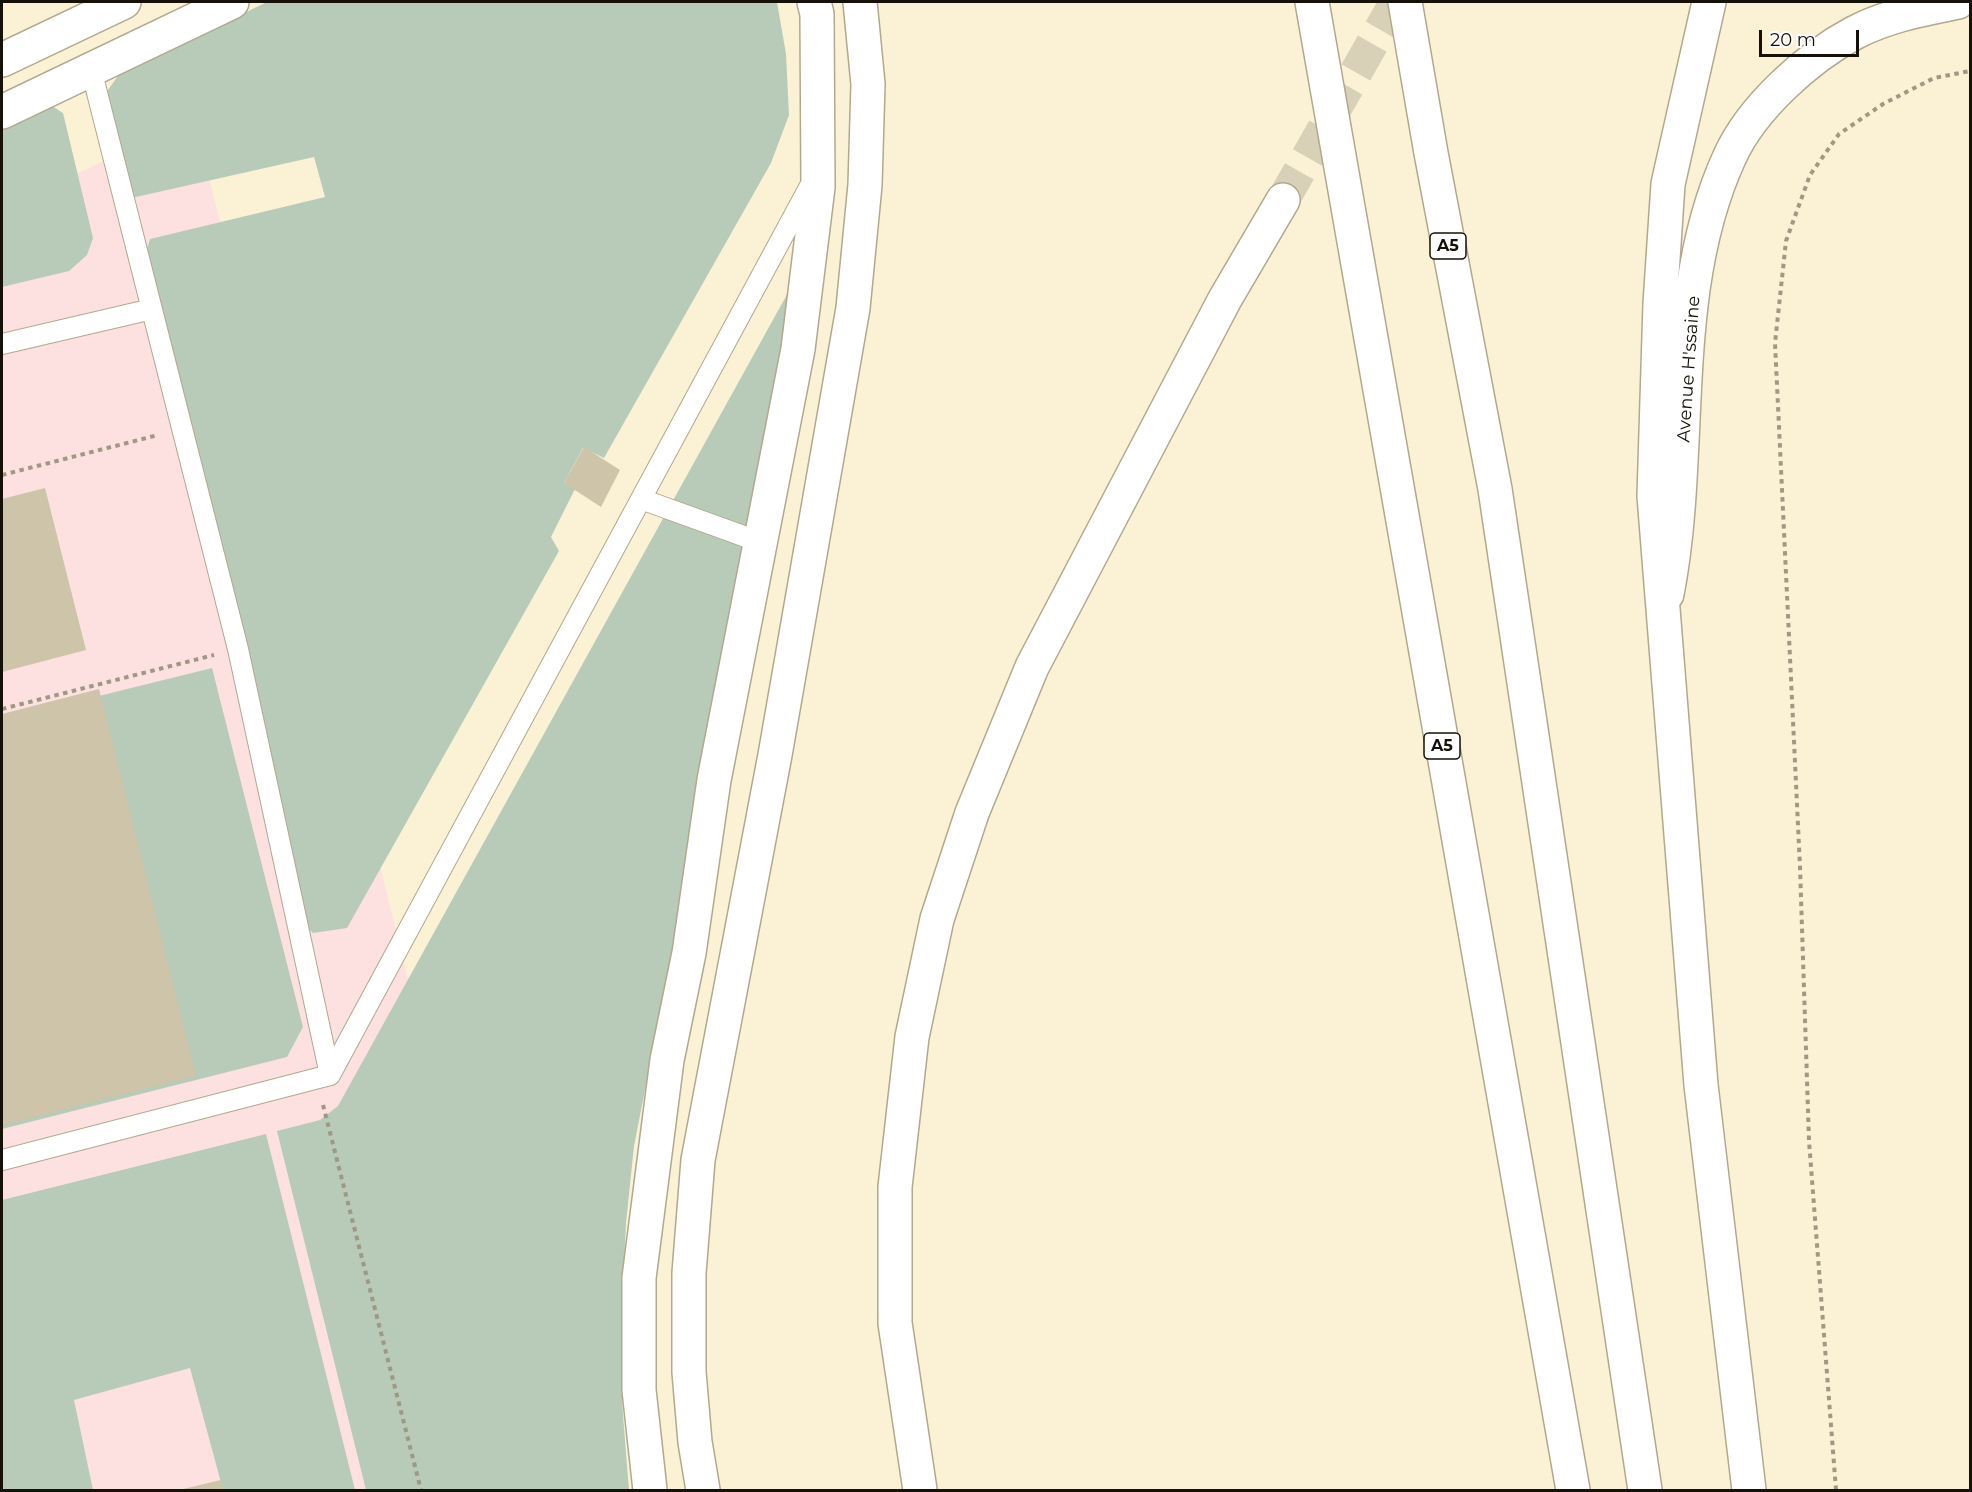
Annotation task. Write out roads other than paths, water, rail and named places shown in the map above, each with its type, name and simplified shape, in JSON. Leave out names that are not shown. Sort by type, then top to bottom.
[{"type":"main road","points":[[2,60],[124,2]]},
{"type":"main road","points":[[2,112],[232,2]]},
{"type":"main road","points":[[651,1491],[639,1390],[639,1278],[668,1060],[689,953],[714,780],[798,349],[818,171],[817,14],[814,2]]},
{"type":"main road","points":[[703,1491],[695,1442],[689,1372],[688,1273],[698,1160],[777,744],[853,308],[865,185],[868,84],[860,2]]},
{"type":"main road","name":"A5","points":[[1312,2],[1573,1491]]},
{"type":"main road","name":"A5","points":[[1405,2],[1431,153],[1495,489],[1645,1491]]},
{"type":"main road","points":[[1709,2],[1668,184],[1660,303],[1654,496],[1701,1085],[1749,1491]]},
{"type":"main road","name":"Avenue H'ssaine","points":[[1663,619],[1674,560],[1682,480],[1690,316],[1706,220],[1730,155],[1754,117],[1809,62],[1855,33],[1904,14],[1958,2]]},
{"type":"main road","points":[[920,1491],[895,1323],[895,1187],[912,1037],[937,919],[972,813],[1032,667],[1220,309],[1282,200]]},
{"type":"lane","points":[[91,69],[238,649],[330,1075]]},
{"type":"lane","points":[[2,1160],[330,1075],[818,171]]},
{"type":"lane","points":[[2,344],[152,309]]},
{"type":"lane","points":[[641,499],[760,542]]},
{"type":"tunnel","points":[[1283,200],[1396,2]]}]
